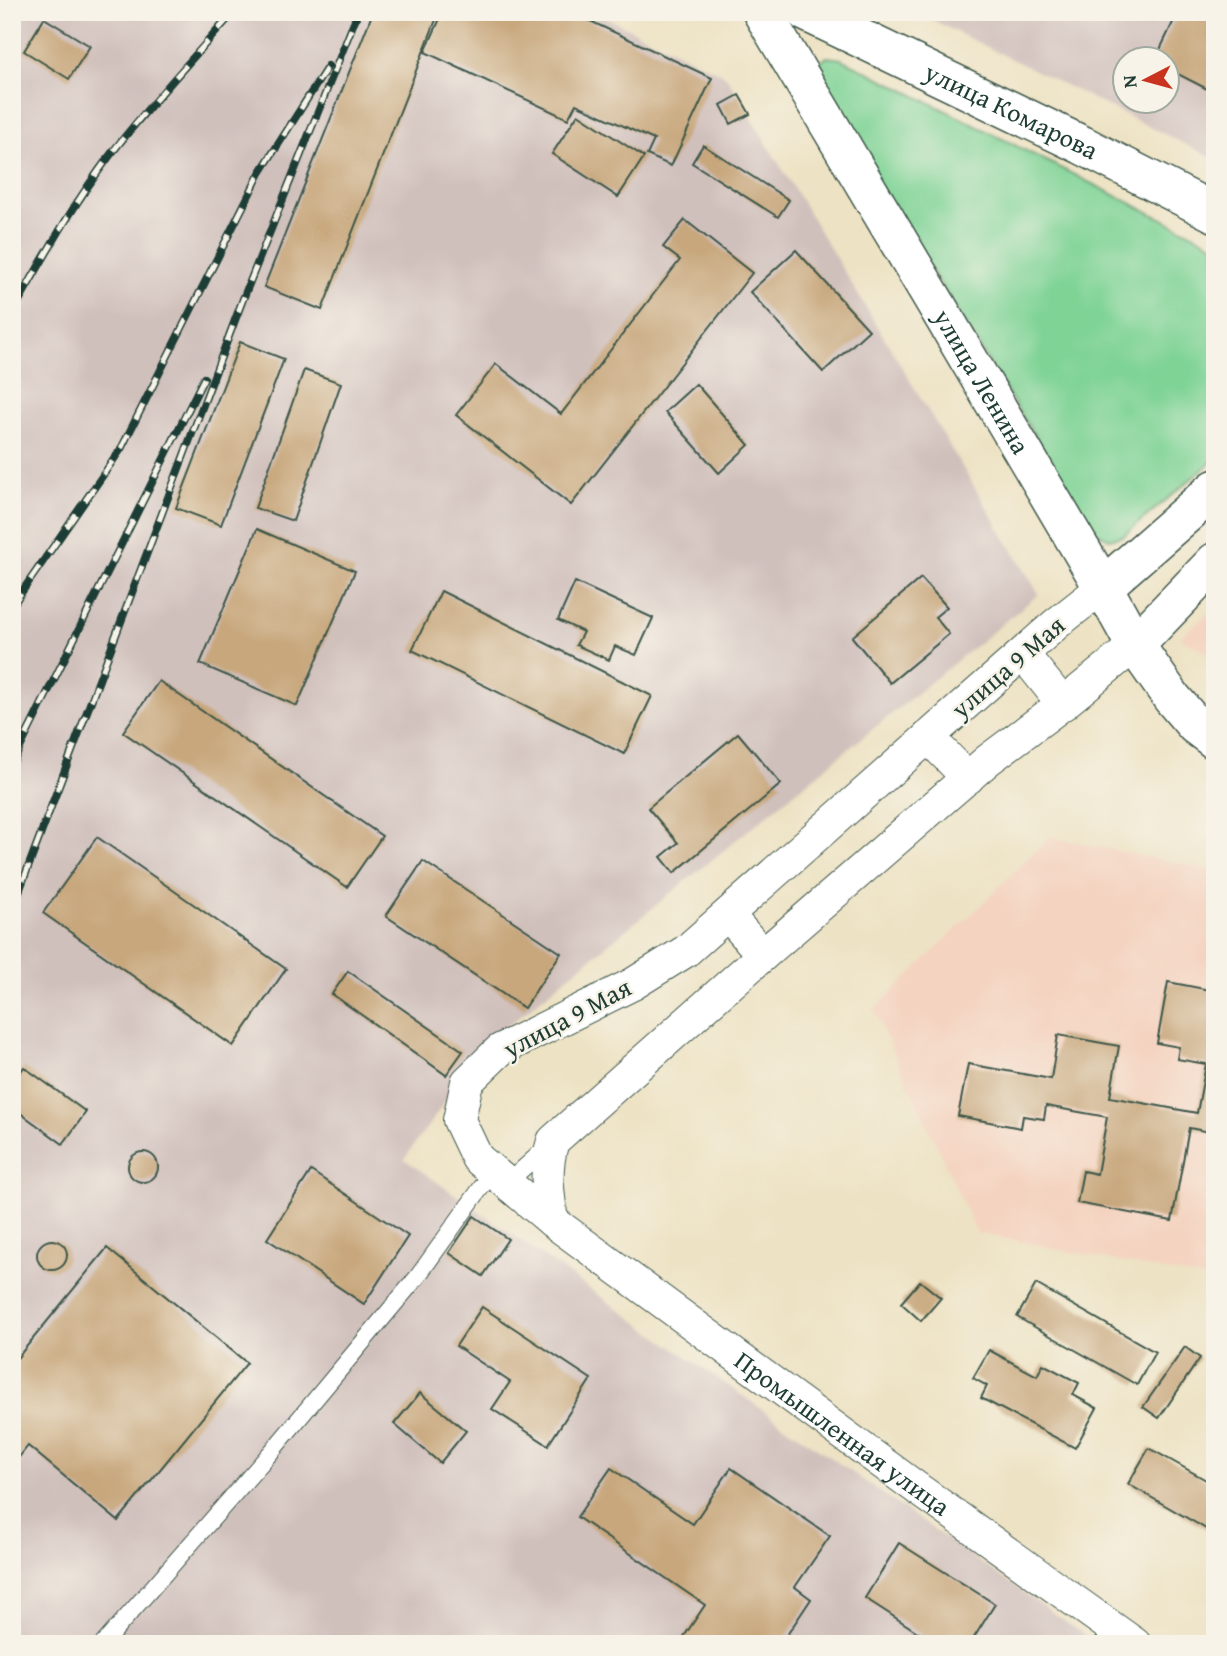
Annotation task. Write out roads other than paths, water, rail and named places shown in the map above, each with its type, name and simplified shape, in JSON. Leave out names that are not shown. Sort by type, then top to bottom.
[{"type":"street","name":"улица Ленина","points":[[762,12],[1135,645],[1172,698],[1195,724],[1215,740]]},
{"type":"street","name":"улица Комарова","points":[[806,12],[1082,145],[1215,213]]},
{"type":"street","name":"улица 9 Мая","points":[[552,1221],[477,1158],[459,1120],[467,1082],[500,1050],[633,985],[686,951],[1056,624],[1103,587],[1215,489]]},
{"type":"street","points":[[552,1221],[547,1185],[548,1159],[553,1141],[988,760],[1063,704],[1135,645],[1215,562]]},
{"type":"street","points":[[1023,654],[1063,704]]},
{"type":"street","points":[[928,737],[968,778]]},
{"type":"street","points":[[728,915],[763,955]]},
{"type":"street","name":"Промышленная улица","points":[[552,1221],[1135,1644]]},
{"type":"lane","points":[[103,1644],[272,1451],[500,1177],[553,1141]]},
{"type":"railway","points":[[12,313],[71,212],[111,154],[234,12]]},
{"type":"railway","points":[[12,910],[243,299],[358,12]]},
{"type":"railway","points":[[12,606],[121,449],[260,173],[328,66]]},
{"type":"railway","points":[[12,764],[204,378]]}]
